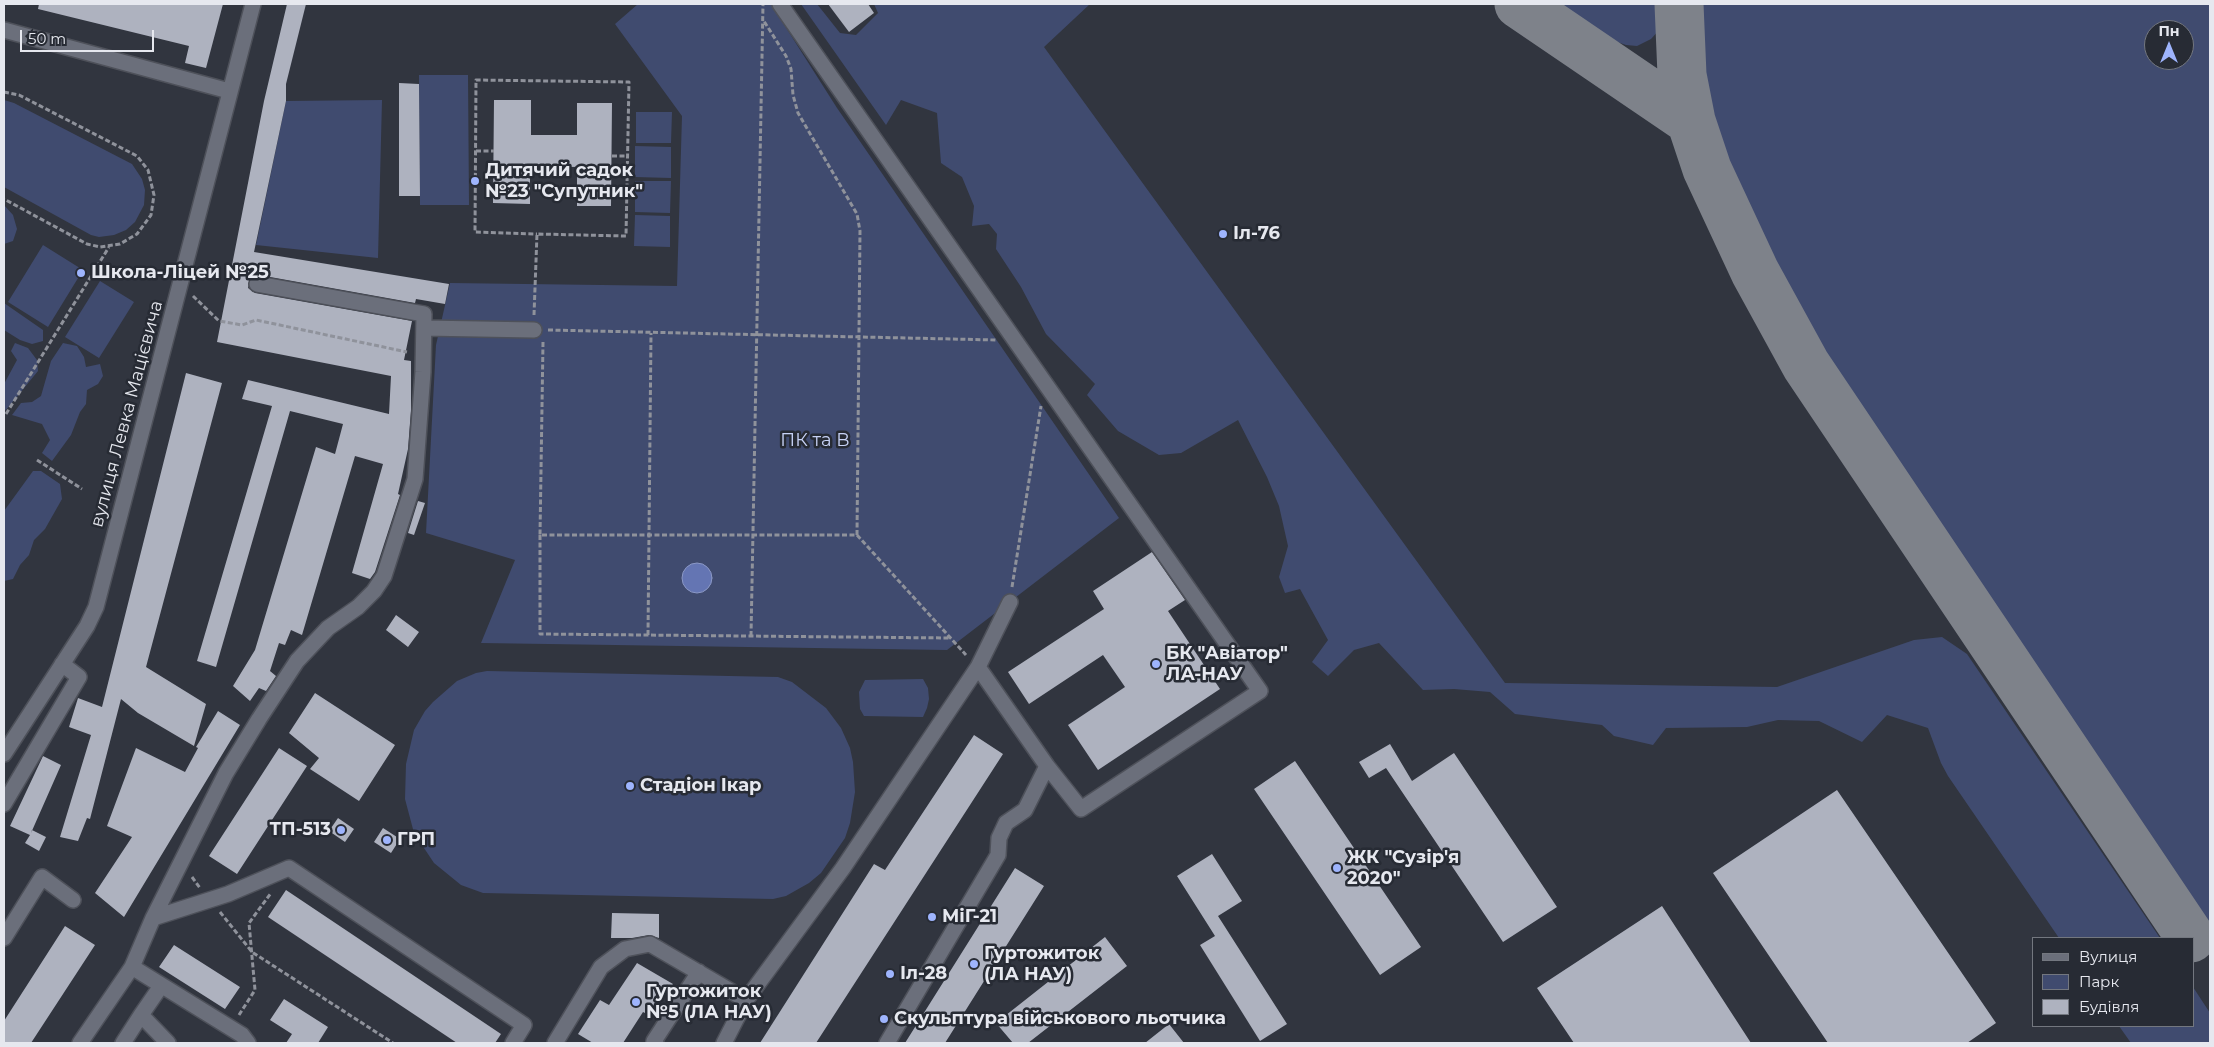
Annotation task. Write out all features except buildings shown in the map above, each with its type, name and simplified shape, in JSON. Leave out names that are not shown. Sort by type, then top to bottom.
[{"type":"street","name":"вулиця Левка Мацієвича","points":[[4,754],[87,626],[96,606],[229,91],[254,4]]},
{"type":"street","points":[[780,4],[1260,691],[1081,809],[978,667]]},
{"type":"street","points":[[4,30],[229,91]]},
{"type":"street","points":[[80,1043],[132,968],[152,918],[226,774],[297,661],[328,628],[364,601],[374,591],[384,576],[414,479],[424,314],[258,284]]},
{"type":"street","points":[[424,328],[538,330]]},
{"type":"street","points":[[724,1043],[746,1000],[843,868],[978,667],[1010,602]]},
{"type":"street","points":[[4,804],[79,677],[62,664]]},
{"type":"street","points":[[887,1043],[998,855],[999,838],[1006,823],[1025,810],[1048,766]]},
{"type":"street","points":[[152,918],[228,894],[289,868],[524,1025],[513,1043]]},
{"type":"street","points":[[4,938],[42,877],[74,900]]},
{"type":"street","points":[[554,1043],[601,968],[625,949],[650,944],[746,1000]]},
{"type":"street","points":[[132,968],[242,1035],[248,1043]]},
{"type":"street","points":[[656,1043],[654,1041],[699,972]]},
{"type":"street","points":[[123,1043],[161,986]]},
{"type":"street","points":[[142,1015],[168,1043]]},
{"type":"path","points":[[751,636],[763,4]]},
{"type":"path","points":[[762,18],[786,56],[791,69],[793,95],[798,113],[857,214],[860,231],[857,535],[949,638],[978,667]]},
{"type":"path","points":[[476,80],[629,82],[627,156],[626,236],[475,232],[476,80]]},
{"type":"path","points":[[4,92],[19,95],[136,156],[148,170],[154,195],[151,215],[137,234],[120,244],[109,247],[87,244],[4,199]]},
{"type":"path","points":[[476,151],[494,151]]},
{"type":"path","points":[[612,156],[627,156]]},
{"type":"path","points":[[537,234],[540,634],[949,638]]},
{"type":"path","points":[[6,414],[109,247]]},
{"type":"path","points":[[180,284],[219,321],[242,325],[256,320],[423,355]]},
{"type":"path","points":[[538,330],[1016,340]]},
{"type":"path","points":[[648,635],[651,333]]},
{"type":"path","points":[[1010,602],[1044,383]]},
{"type":"path","points":[[37,460],[82,489]]},
{"type":"path","points":[[540,535],[648,537],[857,535]]},
{"type":"path","points":[[231,1028],[255,990],[249,923],[272,892]]},
{"type":"path","points":[[252,952],[392,1043]]},
{"type":"green space","name":"ПК та В","points":[[638,4],[771,4],[837,108],[1119,518],[947,650],[481,643],[515,560],[426,533],[436,345],[450,283],[677,286],[682,116],[615,24]]},
{"type":"green space","points":[[801,4],[817,4],[840,33],[856,35],[878,13],[874,4],[1090,4],[1044,47],[1505,683],[1777,687],[1914,640],[1942,637],[1967,654],[2159,937],[2058,937],[1948,776],[1928,728],[1887,715],[1862,742],[1819,721],[1778,720],[1747,727],[1666,728],[1653,745],[1614,736],[1602,725],[1515,714],[1490,692],[1454,689],[1423,690],[1379,643],[1354,650],[1328,676],[1312,662],[1328,640],[1300,589],[1285,593],[1279,577],[1288,546],[1279,506],[1267,477],[1238,420],[1181,453],[1159,455],[1118,431],[1087,395],[1095,384],[1046,334],[1021,287],[996,249],[997,234],[989,224],[972,226],[974,206],[962,177],[941,163],[937,113],[901,100],[886,125]]},
{"type":"green space","points":[[1555,4],[1661,4],[1661,28],[1651,39],[1637,46],[1626,45],[1606,38]]},
{"type":"green space","points":[[1700,4],[2210,4],[2210,932],[1824,357],[1770,264],[1726,166],[1705,80],[1699,28]]},
{"type":"green space","points":[[419,75],[468,75],[469,205],[420,205]]},
{"type":"green space","points":[[4,100],[14,103],[132,164],[142,179],[145,190],[144,205],[135,222],[126,230],[114,235],[99,237],[91,235],[4,187]]},
{"type":"green space","points":[[382,100],[378,258],[256,245],[286,101]]},
{"type":"green space","points":[[636,112],[672,112],[671,143],[636,143]]},
{"type":"green space","points":[[635,146],[671,147],[671,178],[635,177]]},
{"type":"green space","points":[[635,181],[671,181],[670,213],[635,212]]},
{"type":"green space","points":[[4,205],[13,215],[17,229],[13,241],[4,244]]},
{"type":"green space","points":[[635,215],[670,216],[670,247],[634,246]]},
{"type":"green space","points":[[43,245],[83,270],[48,327],[8,302]]},
{"type":"green space","points":[[100,281],[134,302],[99,358],[65,337]]},
{"type":"green space","points":[[4,303],[43,330],[43,341],[32,344],[20,340],[4,330]]},
{"type":"green space","points":[[15,343],[28,348],[37,360],[38,371],[6,410],[4,409],[4,384],[17,360],[11,351]]},
{"type":"green space","points":[[63,343],[77,346],[84,357],[86,367],[100,364],[103,376],[98,384],[87,390],[86,404],[80,412],[71,435],[52,461],[42,453],[50,440],[42,424],[12,415],[21,403],[32,402],[41,396],[51,361]]},
{"type":"green space","points":[[33,471],[41,471],[60,484],[62,499],[45,529],[34,540],[29,555],[20,565],[13,579],[4,581],[4,511]]},
{"type":"green space","name":"Стадіон Ікар","points":[[487,671],[778,677],[792,682],[826,708],[841,728],[850,748],[855,792],[850,823],[845,838],[821,873],[809,883],[786,896],[773,899],[483,893],[461,885],[434,863],[414,833],[405,799],[406,764],[414,730],[425,711],[457,681],[476,673]]},
{"type":"green space","points":[[923,679],[928,688],[929,699],[923,717],[864,716],[860,709],[859,692],[865,680]]},
{"type":"green space","points":[[2194,989],[2210,1013],[2210,1043],[2131,1043],[2120,1027],[2194,1027]]},
{"type":"shaded area","points":[[697,563],[703,564],[711,572],[711,584],[703,592],[697,593],[691,592],[683,584],[682,578],[683,572],[691,564]]},
{"type":"taxiway","points":[[1519,4],[1691,121]]},
{"type":"taxiway","points":[[1679,4],[1682,75],[1691,121],[1707,169],[1755,272],[1806,365],[2190,937]]},
{"type":"place","name":"Дитячий садок №23 \"Супутник\"","points":[[475,181]]},
{"type":"place","name":"Іл-76","points":[[1223,234]]},
{"type":"place","name":"Школа-Ліцей №25","points":[[81,273]]},
{"type":"place","name":"БК \"Авіатор\" ЛА-НАУ","points":[[1156,664]]},
{"type":"place","name":"Стадіон Ікар","points":[[630,786]]},
{"type":"place","name":"ТП-513","points":[[341,830]]},
{"type":"place","name":"ГРП","points":[[387,840]]},
{"type":"place","name":"ЖК \"Сузір'я 2020\"","points":[[1337,868]]},
{"type":"place","name":"МіГ-21","points":[[932,917]]},
{"type":"place","name":"Гуртожиток (ЛА НАУ)","points":[[974,964]]},
{"type":"place","name":"Іл-28","points":[[890,974]]},
{"type":"place","name":"Гуртожиток №5 (ЛА НАУ)","points":[[636,1002]]},
{"type":"place","name":"Скульптура військового льотчика","points":[[884,1019]]}]
